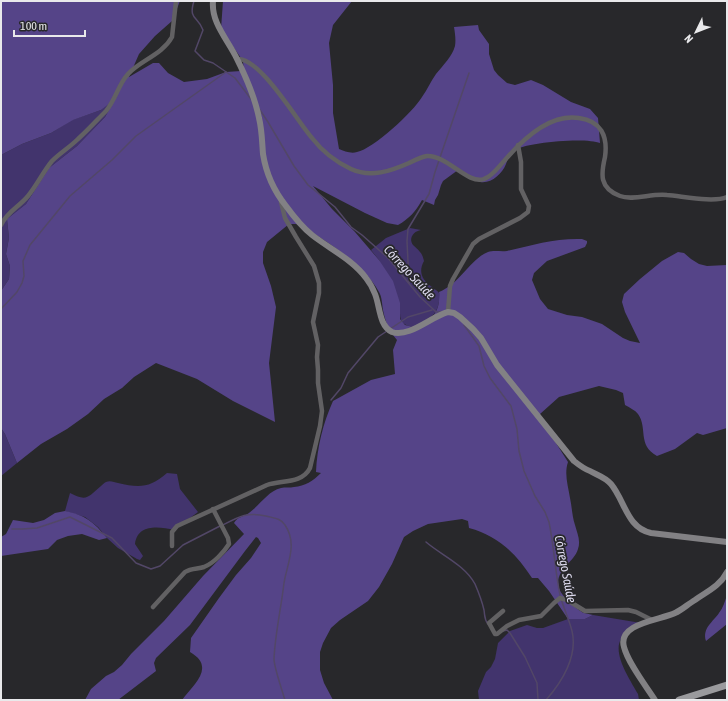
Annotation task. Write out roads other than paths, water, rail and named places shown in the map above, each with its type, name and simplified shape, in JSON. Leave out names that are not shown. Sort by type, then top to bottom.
[{"type":"main road","points":[[679,700],[727,685]]},
{"type":"street","points":[[1,225],[8,214],[28,197],[51,162],[78,139],[107,110],[127,74],[169,43],[172,37],[176,1]]},
{"type":"street","points":[[213,1],[213,10],[216,22],[237,59],[254,100],[262,134],[267,171],[271,182],[281,199],[304,227],[356,266],[365,276],[375,295],[385,325],[391,331],[399,332],[412,330],[443,314],[448,312],[454,313],[474,329],[497,365],[548,431],[574,461],[582,467],[604,478],[610,484],[630,518],[640,530],[651,533],[727,542]]},
{"type":"street","points":[[237,59],[243,59],[254,66],[274,86],[312,139],[327,154],[354,170],[374,174],[393,170],[425,156],[435,156],[445,160],[475,179],[480,180],[489,176],[518,145],[534,131],[558,119],[578,117],[595,122],[602,130],[605,146],[602,176],[604,182],[614,193],[627,198],[657,194],[717,199],[727,197]]},
{"type":"street","points":[[448,312],[452,279],[472,244],[520,218],[528,212],[529,206],[521,189],[521,162],[518,145]]},
{"type":"street","points":[[172,546],[172,532],[174,528],[267,485],[296,479],[304,475],[310,468],[322,411],[318,383],[318,345],[313,322],[319,293],[319,283],[314,266],[285,218],[281,199]]},
{"type":"street","points":[[153,607],[185,572],[208,565],[229,544],[228,538],[214,509]]},
{"type":"street","points":[[655,700],[627,655],[623,642],[626,634],[631,629],[644,622],[669,616],[683,608],[715,588],[727,572]]},
{"type":"street","points":[[503,611],[489,623],[495,634],[519,620],[541,616],[554,602],[560,598],[567,600],[585,611],[628,610],[636,612],[652,620]]},
{"type":"waterway","name":"Córrego Saúde","points":[[194,1],[192,12],[203,30],[195,51],[204,60],[213,63],[235,78],[251,99]]},
{"type":"waterway","points":[[1,309],[17,292],[22,283],[24,276],[23,261],[30,245],[70,196],[112,160],[136,136],[226,72]]},
{"type":"waterway","points":[[409,283],[407,241],[408,229],[429,194],[435,172],[469,73]]},
{"type":"waterway","name":"Córrego Saúde","points":[[260,110],[294,166],[308,185],[335,207],[351,227],[388,258],[420,297],[436,312],[442,312]]},
{"type":"waterway","points":[[390,329],[408,317],[432,310]]},
{"type":"waterway","name":"Córrego Saúde","points":[[464,325],[479,346],[484,366],[490,378],[511,406],[517,429],[519,451],[524,471],[549,522],[560,595],[571,626],[573,650],[571,659],[563,677],[546,700]]},
{"type":"waterway","points":[[331,400],[341,388],[348,373],[378,337],[387,331]]},
{"type":"waterway","points":[[223,525],[234,519],[254,514],[281,521],[289,532],[291,547],[284,583],[274,659],[285,700]]},
{"type":"waterway","points":[[12,529],[37,528],[70,517],[112,538],[136,563],[151,569],[160,566],[183,545],[220,526]]},
{"type":"waterway","points":[[426,542],[459,566],[471,577],[480,596],[485,619],[488,624]]},
{"type":"waterway","points":[[503,631],[507,630],[510,633],[525,657],[537,683],[538,700]]}]
